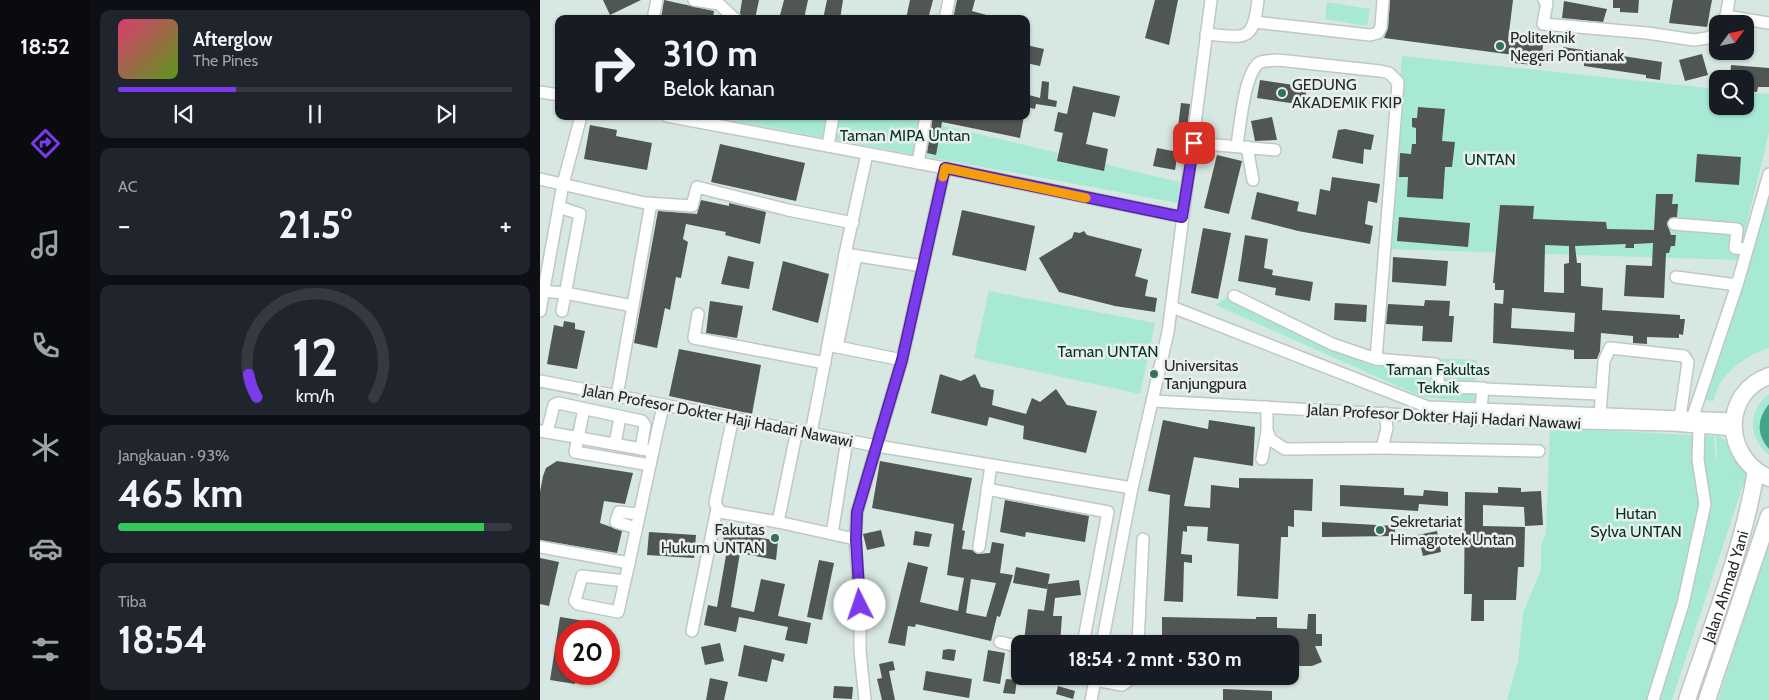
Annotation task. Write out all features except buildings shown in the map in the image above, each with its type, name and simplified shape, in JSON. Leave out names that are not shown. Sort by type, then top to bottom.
[{"type":"highway","points":[[1763,474],[1741,453],[1733,425],[1741,400],[1750,387],[1769,376]]},
{"type":"highway","name":"Jalan Ahmad Yani","points":[[1687,700],[1730,573],[1752,498],[1763,474]]},
{"type":"highway","name":"Jalan Ahmad Yani","points":[[1707,700],[1769,516]]},
{"type":"street","points":[[654,15],[657,0]]},
{"type":"street","points":[[694,0],[719,4],[731,15]]},
{"type":"street","points":[[946,15],[948,0]]},
{"type":"street","points":[[1104,635],[1132,488],[1153,401],[1172,307],[1211,0]]},
{"type":"street","points":[[1206,34],[1244,36],[1250,33],[1256,22],[1258,0]]},
{"type":"street","points":[[1256,22],[1370,35],[1378,33],[1381,27],[1383,0]]},
{"type":"street","points":[[1544,0],[1547,3],[1543,24],[1609,29],[1694,40],[1709,37]]},
{"type":"street","points":[[1725,15],[1729,0]]},
{"type":"street","points":[[1754,22],[1769,23]]},
{"type":"street","points":[[1253,180],[1242,146],[1250,77],[1256,65],[1263,61],[1380,71],[1394,77],[1398,82],[1376,359]]},
{"type":"street","points":[[540,92],[555,94]]},
{"type":"street","points":[[540,311],[563,184],[580,120]]},
{"type":"street","points":[[828,146],[832,120]]},
{"type":"street","points":[[918,163],[925,120]]},
{"type":"street","points":[[719,121],[828,146],[1182,217]]},
{"type":"street","points":[[1194,143],[1274,150]]},
{"type":"street","points":[[811,433],[825,363],[833,346],[851,255],[853,223],[867,154]]},
{"type":"street","points":[[865,700],[860,651],[860,605],[856,539],[857,512],[902,360],[945,168]]},
{"type":"street","points":[[1691,423],[1737,285],[1769,174]]},
{"type":"street","points":[[540,179],[651,203],[692,206],[697,187],[788,210],[853,223]]},
{"type":"street","points":[[617,396],[651,203]]},
{"type":"street","points":[[559,207],[580,214],[562,311]]},
{"type":"street","points":[[1674,224],[1736,229],[1735,248],[1746,249]]},
{"type":"street","points":[[851,255],[923,266]]},
{"type":"street","points":[[1676,277],[1737,285]]},
{"type":"street","points":[[542,292],[565,294],[633,306]]},
{"type":"street","points":[[1234,296],[1332,344],[1376,359],[1435,364],[1438,367],[1438,384],[1484,389],[1598,394]]},
{"type":"street","name":"Jalan Profesor Dokter Haji Hadari Nawawi","points":[[1172,307],[1428,407],[1482,414]]},
{"type":"street","points":[[698,314],[694,338],[825,363]]},
{"type":"street","points":[[833,346],[902,360]]},
{"type":"street","points":[[1601,419],[1604,361],[1610,348],[1684,356],[1688,362],[1691,423],[1705,504],[1683,604],[1653,700]]},
{"type":"street","name":"Jalan Profesor Dokter Haji Hadari Nawawi","points":[[540,381],[877,446],[1132,488]]},
{"type":"street","points":[[1482,414],[1484,389]]},
{"type":"street","name":"Jalan Profesor Dokter Haji Hadari Nawawi","points":[[1153,401],[1385,413],[1482,414],[1733,425]]},
{"type":"street","points":[[640,449],[644,422],[556,403],[544,432],[615,444],[640,449],[653,451]]},
{"type":"street","points":[[625,581],[582,576],[575,600],[578,604],[616,613],[625,581],[663,406]]},
{"type":"street","points":[[1262,459],[1267,431],[1267,407]]},
{"type":"street","points":[[584,409],[575,452],[650,465]]},
{"type":"street","points":[[1382,448],[1387,428],[1385,413]]},
{"type":"street","points":[[615,444],[620,417]]},
{"type":"street","points":[[692,631],[733,418]]},
{"type":"street","name":"Jalan Profesor Dokter Haji Hadari Nawawi","points":[[1601,419],[1691,423]]},
{"type":"street","points":[[778,522],[797,430]]},
{"type":"street","points":[[1267,431],[1272,440],[1278,446],[1285,449],[1539,450]]},
{"type":"street","points":[[832,534],[847,440]]},
{"type":"street","points":[[979,547],[991,465]]},
{"type":"street","points":[[987,489],[1108,512],[1085,635]]},
{"type":"street","points":[[717,508],[720,512],[856,539]]},
{"type":"street","points":[[636,528],[616,522],[619,512],[639,514]]},
{"type":"street","points":[[1138,635],[1143,539]]},
{"type":"street","points":[[540,547],[629,563]]},
{"type":"street","points":[[1000,642],[1011,645]]},
{"type":"street","points":[[1092,700],[1095,685]]},
{"type":"shaded area","name":"Universitas Tanjungpura","points":[[540,0],[1769,0],[1769,700],[540,700]]},
{"type":"shaded area","points":[[1769,404],[1769,449],[1760,432],[1760,421]]},
{"type":"green space","points":[[1327,2],[1370,9],[1367,26],[1325,19]]},
{"type":"green space","name":"UNTAN","points":[[1402,56],[1709,88],[1709,115],[1754,115],[1754,93],[1769,94],[1769,132],[1738,260],[1387,249]]},
{"type":"green space","name":"Taman MIPA Untan","points":[[729,120],[920,120],[1179,182],[1178,203]]},
{"type":"green space","points":[[1769,182],[1769,348],[1760,351],[1734,367],[1721,383],[1714,401],[1699,399]]},
{"type":"green space","name":"Taman UNTAN","points":[[989,291],[1155,323],[1140,394],[974,358]]},
{"type":"green space","name":"Taman Fakultas Teknik","points":[[1235,291],[1306,336],[1380,356],[1477,360],[1475,402],[1422,397],[1216,305]]},
{"type":"green space","points":[[1769,394],[1769,455],[1757,441],[1753,424],[1757,408]]},
{"type":"green space","name":"Hutan Sylva UNTAN","points":[[1550,428],[1714,436],[1716,460],[1730,472],[1742,488],[1672,700],[1507,700],[1518,662],[1523,613],[1541,570],[1541,546],[1546,533]]},
{"type":"green space","points":[[1716,435],[1730,444],[1740,457],[1746,472],[1748,488],[1743,488],[1717,460]]},
{"type":"green space","points":[[1769,534],[1769,700],[1718,700]]},
{"type":"slow traffic","points":[[943,177],[945,168],[1086,198]]},
{"type":"place","name":"Politeknik Negeri Pontianak","points":[[1500,46]]},
{"type":"place","name":"GEDUNG AKADEMIK FKIP","points":[[1282,93]]},
{"type":"place","name":"Universitas Tanjungpura","points":[[1154,374]]},
{"type":"place","name":"Sekretariat Himagrotek Untan","points":[[1380,530]]},
{"type":"place","name":"Fakutas Hukum UNTAN","points":[[775,538]]},
{"type":"route","points":[[860,605],[856,539],[857,512],[902,360],[945,168],[1182,217],[1194,143]]}]
